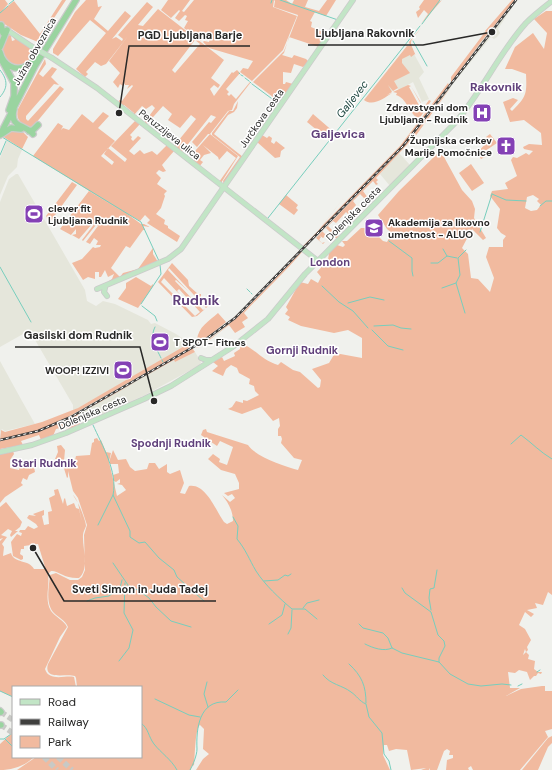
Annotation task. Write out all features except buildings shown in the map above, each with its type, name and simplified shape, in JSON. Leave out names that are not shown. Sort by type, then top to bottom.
[{"type":"highway","name":"Južna obvoznica","points":[[0,128],[38,56],[73,0]]},
{"type":"highway","name":"Južna obvoznica","points":[[0,136],[18,97],[53,36],[76,0]]},
{"type":"highway","points":[[1,25],[6,31]]},
{"type":"highway","points":[[0,42],[6,31]]},
{"type":"highway","points":[[0,47],[6,31]]},
{"type":"highway","points":[[0,52],[5,63],[17,68],[29,65],[38,56]]},
{"type":"highway","points":[[0,57],[14,83],[14,96],[9,110]]},
{"type":"highway","points":[[18,97],[14,110],[14,118],[18,125],[31,133]]},
{"type":"highway","points":[[31,133],[38,125]]},
{"type":"highway","points":[[0,136],[5,131],[14,128],[22,129],[31,133]]},
{"type":"main road","name":"Jurčkova cesta","points":[[107,296],[102,289],[166,260],[182,246],[224,188],[353,0]]},
{"type":"main road","name":"Dolenjska cesta","points":[[0,452],[32,445],[84,426],[165,390],[244,339],[268,319],[318,261],[455,124],[472,102],[522,28],[552,1]]},
{"type":"main road","name":"Peruzzijeva ulica","points":[[6,31],[52,58],[93,85],[318,261]]},
{"type":"main road","points":[[201,358],[205,360],[212,360]]},
{"type":"shaded area","points":[[515,0],[517,0],[498,29],[500,33],[494,39],[491,37],[452,85],[451,83],[466,61]]},
{"type":"shaded area","points":[[407,46],[414,54],[424,72],[419,78],[429,99],[422,102],[413,82],[399,90],[397,88],[383,96],[397,59]]},
{"type":"shaded area","points":[[449,85],[451,87],[402,148],[304,248],[402,146]]},
{"type":"shaded area","points":[[7,140],[22,150],[18,159],[17,167],[8,176],[0,195],[0,158]]},
{"type":"shaded area","points":[[399,153],[410,165],[390,186],[380,174]]},
{"type":"shaded area","points":[[18,174],[85,290],[87,301],[96,306],[103,301],[115,304],[148,320],[151,324],[155,323],[188,342],[185,347],[73,411],[73,405],[31,333],[23,334],[0,347],[0,202],[9,179]]},
{"type":"shaded area","points":[[301,250],[237,317],[218,333],[194,346],[221,329],[238,315]]},
{"type":"shaded area","points":[[191,347],[105,398],[174,360],[175,362],[195,352],[201,362],[200,365],[145,395],[81,424],[77,414],[45,429],[29,435],[0,441],[29,434],[61,421]]},
{"type":"shaded area","points":[[0,361],[35,424],[5,431],[2,429],[0,432]]},
{"type":"green space","points":[[0,0],[5,0],[8,4],[2,11],[14,1],[40,34],[62,0],[66,0],[38,42],[21,35],[0,21]]},
{"type":"green space","points":[[86,0],[97,0],[98,7],[102,6],[94,19],[108,31],[125,11],[131,16],[112,39],[116,37],[122,41],[123,39],[118,35],[147,2],[153,7],[138,25],[143,26],[158,9],[224,60],[211,78],[220,85],[218,88],[214,85],[210,89],[214,96],[232,72],[233,73],[237,70],[240,73],[226,89],[229,92],[227,94],[229,96],[231,94],[236,99],[251,82],[234,104],[232,110],[228,111],[210,134],[208,134],[197,147],[192,142],[209,122],[211,123],[216,117],[211,115],[181,153],[174,146],[196,119],[191,115],[180,128],[168,120],[172,114],[163,106],[146,125],[144,123],[155,108],[152,105],[146,109],[142,106],[134,115],[134,113],[124,105],[122,106],[119,103],[119,100],[122,101],[133,86],[132,85],[127,89],[129,85],[125,85],[125,83],[123,86],[120,84],[118,88],[113,82],[120,73],[109,61],[128,36],[106,64],[101,66],[95,62],[86,72],[88,74],[85,77],[76,69],[106,33],[90,20],[58,56],[53,53],[53,49],[75,12]],"holes":[[[195,40],[200,44],[175,73],[172,70]]]},
{"type":"green space","points":[[168,0],[190,0],[182,11],[184,12],[194,0],[274,0],[273,7],[297,16],[283,50],[252,81],[240,72],[243,68],[248,69],[253,61],[209,48],[203,42],[209,42],[210,38],[204,36],[201,41],[184,28],[188,21],[185,20],[187,16],[185,15],[179,21],[175,18],[180,11],[179,10],[171,18],[161,10]]},
{"type":"green space","points":[[274,0],[286,0],[292,4],[294,0],[308,0],[305,7],[319,11],[327,0],[336,0],[326,16],[315,12],[310,21],[312,22],[311,27],[325,33],[325,38],[319,47],[289,37],[298,15],[274,7]]},
{"type":"green space","points":[[424,0],[440,0],[439,2],[442,0],[421,24],[428,14],[424,10],[418,18],[416,12],[420,9],[419,7]]},
{"type":"green space","points":[[512,0],[515,0],[481,42],[451,83],[451,77],[486,32],[485,31]]},
{"type":"green space","points":[[546,11],[552,11],[552,595],[548,592],[543,605],[535,603],[537,608],[527,610],[534,614],[531,617],[525,612],[519,625],[525,629],[531,640],[527,647],[528,650],[526,652],[529,655],[528,659],[535,661],[534,669],[538,672],[542,672],[541,674],[538,673],[530,680],[527,672],[519,670],[515,673],[508,672],[510,688],[520,688],[506,696],[521,689],[542,686],[545,686],[545,691],[552,691],[552,729],[545,731],[548,737],[520,770],[473,770],[471,766],[468,768],[469,770],[446,770],[447,760],[453,758],[453,755],[449,755],[450,751],[447,749],[444,751],[437,770],[430,770],[430,768],[429,770],[421,770],[426,768],[411,770],[407,750],[396,749],[389,751],[387,745],[384,745],[383,755],[390,770],[196,770],[203,759],[209,754],[203,749],[204,729],[200,725],[198,727],[196,737],[194,765],[191,767],[191,770],[17,770],[35,758],[142,758],[142,686],[77,686],[75,676],[52,674],[49,673],[47,669],[48,664],[68,627],[64,621],[54,613],[49,605],[48,595],[50,575],[56,573],[70,580],[78,580],[82,577],[85,570],[84,535],[87,525],[78,498],[73,491],[68,471],[67,478],[61,459],[55,459],[58,452],[57,446],[61,445],[65,450],[64,461],[67,470],[66,464],[73,464],[71,461],[75,460],[76,456],[90,455],[94,439],[97,438],[99,441],[101,440],[106,452],[111,453],[109,462],[117,496],[126,490],[122,485],[117,484],[120,483],[120,479],[116,482],[114,481],[113,475],[119,473],[118,464],[110,464],[113,450],[118,460],[126,459],[130,467],[135,471],[147,469],[149,463],[155,463],[159,469],[167,464],[167,472],[170,474],[180,470],[184,483],[180,493],[185,494],[189,486],[195,486],[201,489],[210,499],[224,522],[227,524],[233,521],[233,517],[230,507],[222,495],[230,502],[235,498],[232,494],[228,496],[224,493],[239,489],[239,483],[235,474],[221,470],[208,459],[213,454],[220,459],[219,462],[227,465],[233,447],[220,441],[217,446],[201,435],[203,430],[206,429],[207,432],[248,445],[264,457],[298,470],[302,460],[294,458],[281,443],[281,436],[278,436],[278,429],[280,426],[279,418],[273,421],[261,407],[242,414],[228,409],[232,407],[236,401],[243,403],[243,400],[247,401],[259,395],[255,391],[254,386],[249,384],[250,379],[239,373],[237,368],[231,365],[226,369],[223,376],[212,371],[218,366],[213,362],[222,357],[224,361],[235,356],[234,353],[240,349],[241,343],[273,363],[278,365],[281,362],[293,370],[300,372],[318,388],[320,387],[321,380],[312,369],[329,363],[335,353],[362,358],[362,338],[348,330],[334,333],[301,326],[288,320],[290,317],[285,314],[288,310],[286,307],[300,282],[308,284],[311,279],[318,283],[321,277],[317,272],[328,260],[329,253],[337,245],[343,247],[345,245],[342,241],[347,241],[361,228],[370,228],[383,241],[387,242],[392,233],[387,229],[378,215],[399,191],[438,153],[444,157],[462,190],[472,201],[475,209],[474,218],[486,238],[483,240],[472,229],[462,248],[468,254],[471,278],[478,279],[490,292],[494,278],[486,257],[489,247],[503,247],[503,240],[506,236],[497,228],[500,209],[490,196],[492,191],[508,189],[505,183],[517,176],[511,160],[513,157],[517,158],[526,153],[529,155],[533,151],[524,149],[523,147],[529,144],[542,145],[541,133],[524,120],[510,122],[503,102],[513,98],[518,100],[510,109],[512,111],[523,99],[526,91],[526,74],[512,69],[505,69],[515,47],[533,33],[544,49],[547,33],[534,19]],"holes":[[[533,195],[539,199],[537,201],[541,205],[537,210],[531,211],[525,208],[527,197]]]},
{"type":"green space","points":[[421,28],[411,42],[416,56],[415,54],[411,57],[410,55],[402,59],[402,63],[410,73],[394,81],[398,88],[393,91],[388,85],[392,92],[387,95],[392,93],[382,99],[371,103],[364,100],[407,46],[410,46],[409,42]]},
{"type":"green space","points":[[7,34],[11,36],[12,41],[15,40],[12,36],[38,51],[34,58],[24,67],[10,66],[1,53]]},
{"type":"green space","points":[[287,43],[284,53],[282,55],[292,58],[294,55],[306,59],[309,62],[303,67],[294,64],[291,73],[283,72],[283,84],[286,82],[293,84],[286,95],[283,93],[277,100],[253,82],[284,51]]},
{"type":"green space","points":[[45,59],[46,64],[39,74],[43,77],[52,67],[57,69],[51,77],[59,85],[54,84],[26,116],[26,119],[28,121],[60,86],[64,89],[31,129],[20,122],[17,113]]},
{"type":"green space","points":[[448,83],[449,85],[402,146],[244,313],[248,318],[242,322],[245,327],[235,333],[229,325],[200,347],[196,348],[218,333],[243,312],[306,247],[303,246],[318,231],[345,196],[322,226],[400,146]]},
{"type":"green space","points":[[408,85],[411,86],[409,87],[420,107],[422,106],[420,108],[422,110],[429,100],[431,101],[419,119],[413,114],[403,99],[396,95],[397,93],[393,92]]},
{"type":"green space","points":[[451,87],[417,134],[376,178],[378,180],[376,182],[378,184],[376,185],[373,181],[363,191],[368,198],[366,200],[360,194],[353,201],[356,205],[348,214],[346,212],[336,223],[333,221],[328,226],[335,236],[337,234],[339,236],[337,239],[326,228],[324,229],[402,148]]},
{"type":"green space","points":[[238,101],[237,108],[234,112],[228,115],[214,134],[243,157],[224,184],[223,181],[240,157],[212,135],[212,133],[229,111],[233,111]]},
{"type":"green space","points":[[103,112],[109,116],[98,128],[115,141],[108,148],[125,162],[127,159],[111,146],[135,121],[140,124],[130,135],[132,137],[131,139],[133,141],[138,136],[141,138],[129,151],[134,155],[140,150],[144,154],[152,151],[157,155],[167,145],[174,151],[162,165],[166,171],[163,172],[159,170],[156,173],[161,178],[157,184],[167,191],[164,194],[165,196],[161,208],[156,214],[165,220],[164,224],[168,226],[168,228],[180,236],[177,242],[147,223],[150,220],[145,215],[140,221],[126,213],[141,224],[150,227],[143,226],[145,230],[143,230],[130,248],[126,246],[111,268],[120,277],[123,273],[138,269],[153,248],[153,254],[158,262],[110,282],[109,281],[112,279],[114,274],[108,277],[105,270],[101,277],[99,277],[99,272],[95,272],[95,279],[88,277],[83,280],[72,263],[82,259],[93,247],[100,247],[101,245],[96,245],[98,241],[94,238],[90,244],[86,242],[98,226],[96,225],[83,241],[82,240],[95,223],[92,224],[79,239],[72,235],[76,234],[76,229],[71,235],[60,229],[89,191],[125,213],[33,156],[58,123],[63,126],[61,130],[63,128],[69,130],[82,114],[93,123]],"holes":[[[107,150],[104,154],[114,162],[112,165],[101,156]]]},
{"type":"green space","points":[[313,114],[335,133],[329,140],[307,122]]},
{"type":"green space","points":[[21,130],[28,137],[22,149],[2,136],[8,131]]},
{"type":"green space","points":[[210,134],[238,156],[221,183],[219,182],[236,158],[227,151],[219,160],[218,157],[203,145],[211,153],[204,155],[200,160],[203,162],[199,167],[193,162],[198,156],[193,151],[195,151]]},
{"type":"green space","points":[[490,134],[497,143],[485,151],[484,154],[487,156],[481,159],[477,153],[488,141],[486,137]]},
{"type":"green space","points":[[262,135],[267,138],[269,136],[272,138],[271,142],[274,144],[276,141],[285,148],[281,151],[280,157],[275,158],[257,142]]},
{"type":"green space","points":[[471,164],[484,183],[472,191],[459,173]]},
{"type":"green space","points":[[72,182],[77,185],[50,222],[46,216]]},
{"type":"green space","points":[[286,195],[298,205],[296,208],[298,210],[294,215],[279,204]]},
{"type":"green space","points":[[322,231],[326,235],[323,238],[319,235],[321,237],[319,240],[322,243],[325,242],[323,244],[316,238],[314,240]]},
{"type":"green space","points":[[300,250],[301,250],[264,289],[235,317]]},
{"type":"green space","points":[[172,263],[188,280],[189,286],[198,294],[201,294],[201,298],[208,306],[206,308],[169,268],[168,270],[188,291],[176,280],[175,281],[203,310],[205,309],[197,316],[192,317],[158,282]],"holes":[[[164,278],[183,298],[177,291],[179,289],[200,312],[195,316],[161,282]]]},
{"type":"green space","points":[[136,277],[151,286],[153,284],[138,308],[118,299],[126,288],[126,283]]},
{"type":"green space","points":[[218,313],[226,322],[210,335],[222,327],[194,346],[203,339],[197,340],[199,331]]},
{"type":"green space","points":[[188,344],[191,347],[61,421],[29,434],[0,440],[1,430],[5,432],[42,422],[78,408]]},
{"type":"green space","points":[[192,348],[195,352],[175,362],[174,360],[138,380]]},
{"type":"green space","points":[[138,380],[99,403],[87,409]]},
{"type":"green space","points":[[87,409],[78,414],[80,426],[71,429],[64,427],[56,429],[53,436],[41,440],[39,435],[21,441],[23,445],[0,449],[0,441],[25,435],[50,426]]},
{"type":"green space","points":[[13,451],[14,454],[10,460],[10,468],[19,470],[20,466],[24,465],[27,467],[34,467],[35,472],[29,475],[27,480],[23,478],[21,483],[23,485],[5,497],[0,503],[0,454]]},
{"type":"green space","points":[[58,489],[63,504],[65,498],[67,506],[74,503],[76,508],[79,509],[82,522],[78,503],[86,523],[83,535],[85,564],[79,578],[70,577],[53,571],[48,574],[49,606],[51,611],[64,622],[67,627],[60,637],[45,669],[47,673],[54,677],[74,677],[76,686],[12,686],[12,697],[0,691],[0,541],[3,538],[0,539],[0,507],[6,502],[22,522],[20,527],[15,531],[18,531],[11,537],[10,535],[12,531],[8,529],[1,535],[7,537],[2,544],[4,547],[3,556],[11,553],[13,556],[11,542],[17,534],[21,536],[22,533],[19,532],[20,530],[25,530],[28,526],[34,529],[38,527],[27,518],[29,515],[36,516],[33,514],[44,510],[44,515],[42,516],[44,525],[49,524],[48,512],[52,511],[49,498],[55,495],[54,490]],"holes":[[[38,544],[45,567],[44,569],[34,569],[29,564],[15,559],[13,556],[21,560],[23,559],[23,556],[20,554],[21,549],[24,549],[24,546]]]},
{"type":"green space","points":[[12,733],[12,758],[33,758],[27,763],[18,767],[0,770],[0,744]]},
{"type":"green space","points":[[552,736],[552,743],[548,747],[538,770],[522,770],[548,738]]},
{"type":"waterway","points":[[9,4],[14,0]]},
{"type":"waterway","points":[[280,0],[338,20]]},
{"type":"waterway","name":"Galjevec","points":[[422,24],[440,0]]},
{"type":"waterway","points":[[0,13],[8,6]]},
{"type":"waterway","name":"Galjevec","points":[[268,218],[420,26]]},
{"type":"waterway","points":[[413,41],[427,66]]},
{"type":"waterway","points":[[0,70],[6,81],[6,87],[0,97]]},
{"type":"waterway","points":[[245,78],[249,81]]},
{"type":"waterway","points":[[252,84],[279,104]]},
{"type":"waterway","points":[[2,137],[141,222],[159,261]]},
{"type":"waterway","points":[[0,155],[6,141]]},
{"type":"waterway","points":[[492,194],[506,200],[526,201]]},
{"type":"waterway","points":[[480,232],[492,194]]},
{"type":"waterway","points":[[540,206],[546,201],[552,201]]},
{"type":"waterway","points":[[389,241],[412,258],[413,276]]},
{"type":"waterway","points":[[443,249],[447,256]]},
{"type":"waterway","points":[[465,313],[456,283],[460,275],[458,258],[466,250]]},
{"type":"waterway","points":[[431,263],[438,263],[447,256],[457,258]]},
{"type":"waterway","points":[[141,304],[161,274],[160,265]]},
{"type":"waterway","points":[[0,267],[31,322]]},
{"type":"waterway","points":[[442,288],[456,283]]},
{"type":"waterway","points":[[322,286],[339,302],[353,311],[368,328]]},
{"type":"waterway","points":[[247,289],[250,292]]},
{"type":"waterway","points":[[348,303],[370,297],[384,300]]},
{"type":"waterway","points":[[142,306],[155,316],[157,321]]},
{"type":"waterway","points":[[374,326],[393,325],[411,329]]},
{"type":"waterway","points":[[155,327],[153,331],[153,339],[155,347],[161,358]]},
{"type":"waterway","points":[[372,330],[388,346],[403,350]]},
{"type":"waterway","points":[[93,425],[105,450],[111,468],[114,486],[113,495],[130,531],[130,537],[139,543],[145,542],[159,558],[174,570],[177,577],[204,601]]},
{"type":"waterway","points":[[511,444],[521,435],[552,459]]},
{"type":"waterway","points":[[98,525],[113,495]]},
{"type":"waterway","points":[[233,517],[238,526],[237,539],[256,571],[264,581],[277,596],[292,609],[305,609],[317,619]]},
{"type":"waterway","points":[[113,563],[130,588],[138,590],[149,598],[171,621],[191,627]]},
{"type":"waterway","points":[[431,610],[429,598],[430,589],[434,588],[437,570]]},
{"type":"waterway","points":[[264,581],[278,580],[285,575],[288,576],[291,574]]},
{"type":"waterway","points":[[87,601],[109,596],[120,588],[122,580]]},
{"type":"waterway","points":[[119,661],[129,648],[133,630],[124,613],[125,583]]},
{"type":"waterway","points":[[402,588],[405,593],[431,612],[438,635],[444,641],[445,646],[439,658],[439,662]]},
{"type":"waterway","points":[[303,608],[307,603],[319,600]]},
{"type":"waterway","points":[[269,624],[282,615],[285,604]]},
{"type":"waterway","points":[[288,634],[291,628],[292,610]]},
{"type":"waterway","points":[[359,624],[363,628],[383,633],[388,638],[392,648],[402,653],[439,662],[450,674],[468,684],[481,686],[502,684],[511,685]]},
{"type":"waterway","points":[[365,644],[382,650],[392,648]]},
{"type":"waterway","points":[[349,664],[360,677],[364,686],[366,703]]},
{"type":"waterway","points":[[323,675],[329,681],[351,692],[366,704],[369,717],[382,733],[384,754],[389,761],[391,770]]},
{"type":"waterway","points":[[207,682],[204,694],[208,707]]},
{"type":"waterway","points":[[518,686],[522,684]]},
{"type":"waterway","points":[[190,770],[194,763],[196,754],[197,733],[201,717],[210,706],[217,703],[226,702],[238,690]]},
{"type":"waterway","points":[[0,691],[12,697]]},
{"type":"waterway","points":[[155,699],[189,715],[200,717]]},
{"type":"waterway","points":[[142,724],[146,728],[154,744],[177,770]]},
{"type":"waterway","points":[[0,739],[4,739],[11,734]]},
{"type":"waterway","points":[[5,739],[12,746]]},
{"type":"tunnel","points":[[1,712],[12,719]]},
{"type":"tunnel","points":[[1,725],[12,732]]},
{"type":"tunnel","points":[[45,758],[57,770]]},
{"type":"tunnel","points":[[59,758],[72,770]]},
{"type":"railway","points":[[0,440],[38,431],[71,417],[202,342],[235,318],[403,146],[516,0]]},
{"type":"place","name":"Ljubljana Rakovnik","points":[[492,32]]},
{"type":"place","name":"PGD Ljubljana Barje","points":[[119,113]]},
{"type":"place","name":"Zdravstveni dom Ljubljana - Rudnik","points":[[482,113]]},
{"type":"place","name":"Župnijska cerkev Marije Pomočnice","points":[[506,146]]},
{"type":"place","name":"clever fit Ljubljana Rudnik","points":[[34,214]]},
{"type":"place","name":"Akademija za likovno umetnost - ALUO","points":[[374,228]]},
{"type":"place","name":"T SPOT- Fitnes","points":[[160,342]]},
{"type":"place","name":"WOOP! IZZIVI","points":[[123,370]]},
{"type":"place","name":"Gasilski dom Rudnik","points":[[154,401]]},
{"type":"place","name":"Sveti Simon in Juda Tadej","points":[[33,548]]},
{"type":"district","name":"Rakovnik","points":[[496,87]]},
{"type":"district","name":"Galjevica","points":[[338,134]]},
{"type":"district","name":"London","points":[[330,262]]},
{"type":"district","name":"Rudnik","points":[[196,300]]},
{"type":"district","name":"Gornji Rudnik","points":[[302,350]]},
{"type":"district","name":"Spodnji Rudnik","points":[[171,443]]},
{"type":"district","name":"Stari Rudnik","points":[[44,463]]}]
